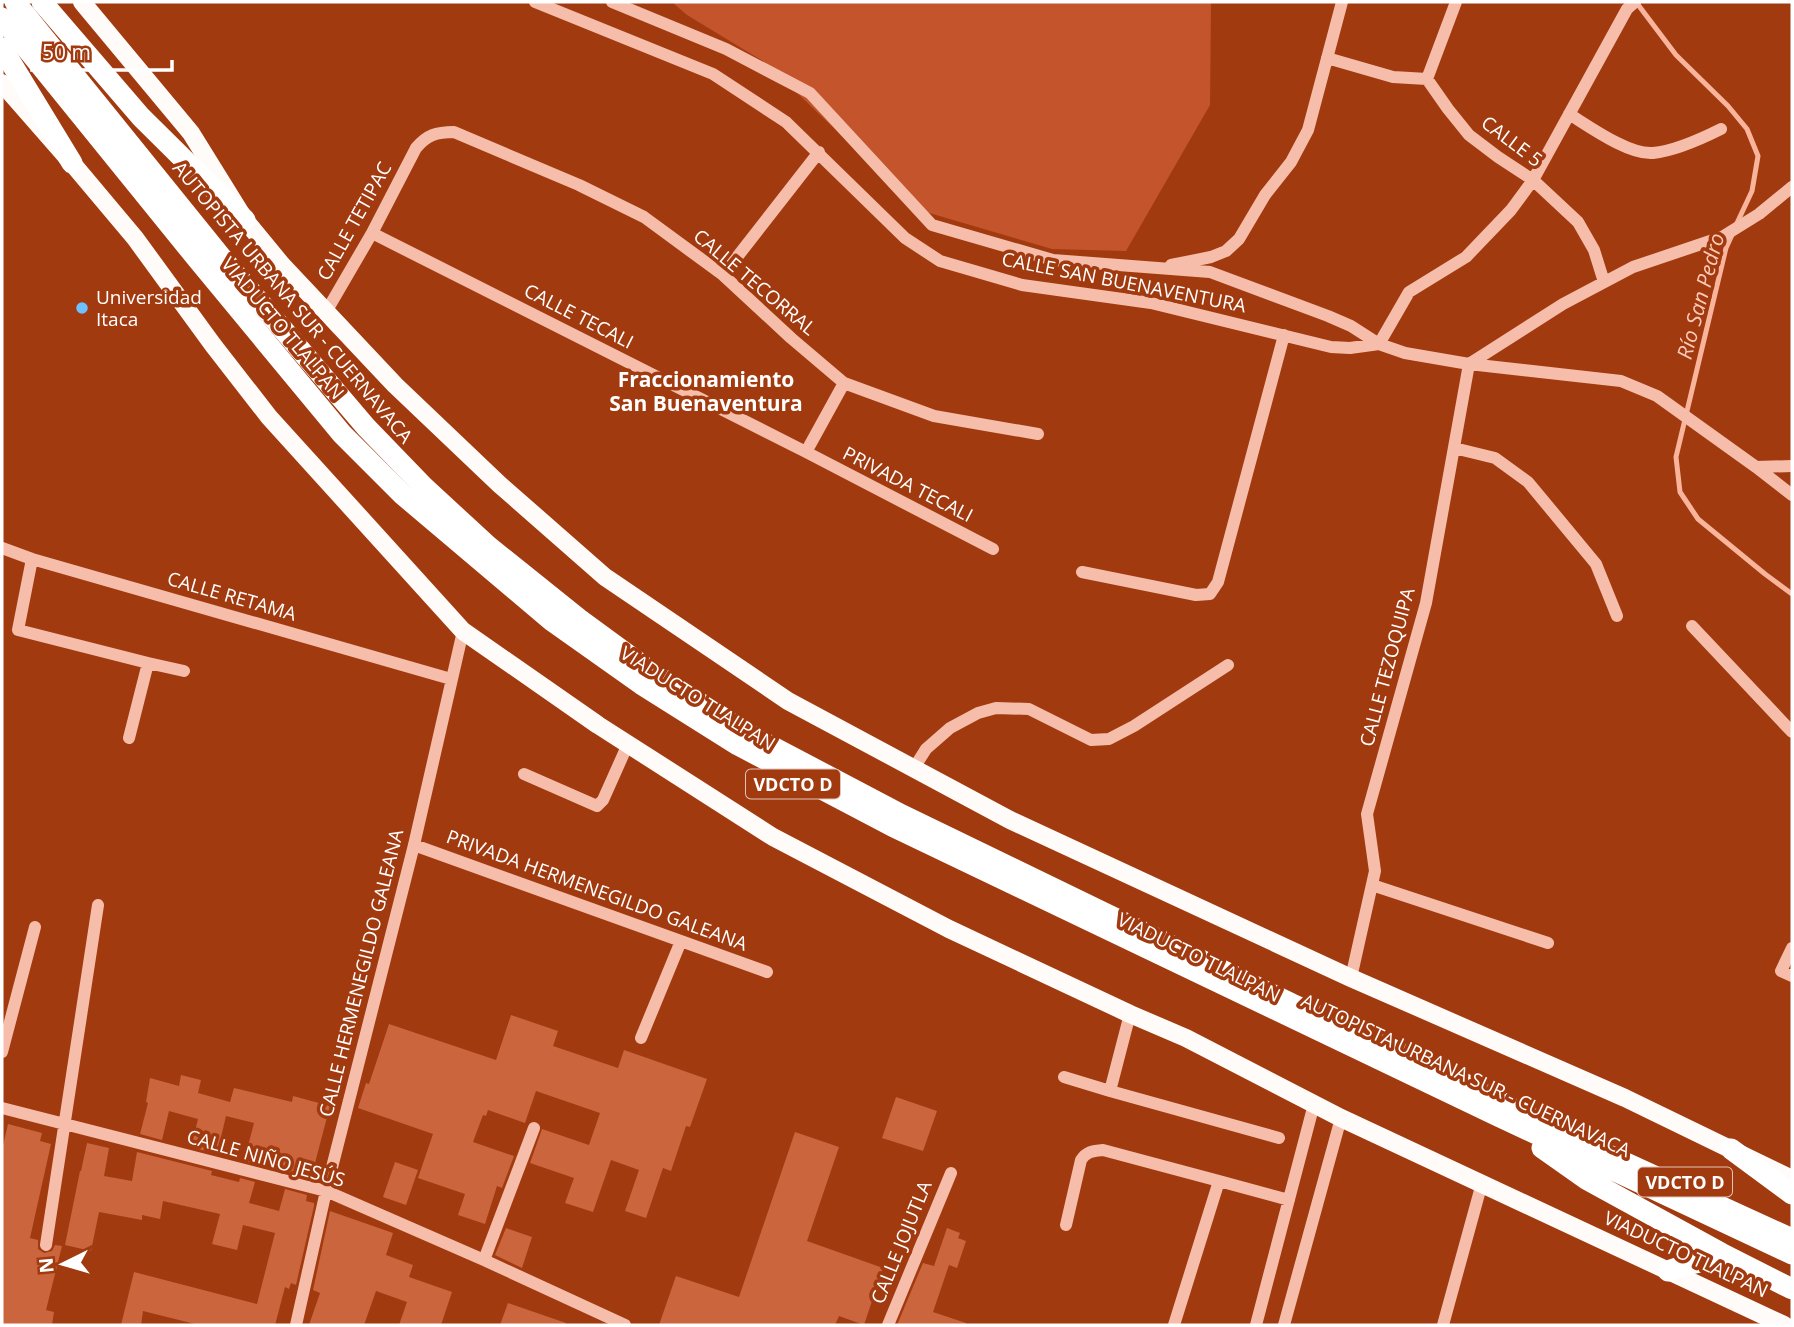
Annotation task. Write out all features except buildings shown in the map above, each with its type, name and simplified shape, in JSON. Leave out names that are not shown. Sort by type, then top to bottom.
[{"type":"highway","name":"AUTOPISTA URBANA SUR - CUERNAVACA","points":[[15,2],[222,258],[366,427],[424,487],[488,546],[579,619],[650,671],[750,736],[902,815],[1292,1004],[1430,1066],[1578,1142],[1792,1239]]},
{"type":"highway","name":"VIADUCTO TLALPAN","points":[[21,2],[351,399],[492,540],[549,586],[694,691],[765,734],[855,781],[1792,1233]]},
{"type":"highway","points":[[42,2],[141,117],[245,220]]},
{"type":"highway","name":"AUTOPISTA URBANA SUR - CUERNAVACA","points":[[2,20],[342,434],[403,495],[552,621],[641,684],[738,745],[892,826],[1792,1254]]},
{"type":"highway","name":"VIADUCTO TLALPAN","points":[[2,20],[293,376],[400,499],[536,619],[628,683],[734,750],[845,813],[1792,1264]]},
{"type":"highway","points":[[2,48],[72,163]]},
{"type":"highway","points":[[1498,1116],[1586,1179],[1709,1246],[1792,1287]]},
{"type":"highway","points":[[1731,1149],[1792,1194]]},
{"type":"highway","points":[[1668,1271],[1693,1262],[1710,1260],[1728,1263],[1792,1287]]},
{"type":"main road","name":"VIADUCTO TLALPAN","points":[[82,2],[191,133],[245,220],[282,265],[395,385],[499,484],[605,577],[788,701],[1010,820],[1351,978],[1612,1093],[1792,1179]]},
{"type":"main road","name":"VIADUCTO TLALPAN","points":[[2,83],[135,238],[269,417],[463,631],[597,725],[773,837],[949,929],[1186,1038],[1341,1118],[1784,1325]]},
{"type":"street","name":"CALLE SAN BUENAVENTURA","points":[[536,2],[713,74],[786,122],[905,238],[940,261],[1022,285],[1151,303],[1331,347],[1350,348],[1379,344]]},
{"type":"street","name":"CALLE SAN BUENAVENTURA","points":[[612,2],[726,49],[810,93],[932,225],[1053,260],[1210,272],[1351,326],[1379,344],[1405,353],[1469,364],[1621,382],[1657,396],[1756,467]]},
{"type":"street","points":[[1157,268],[1218,254],[1226,251],[1239,239],[1265,195],[1291,162],[1308,130],[1342,2]]},
{"type":"street","points":[[1327,58],[1394,77],[1427,79],[1456,2]]},
{"type":"street","points":[[1379,344],[1409,292],[1465,257],[1511,210],[1533,180],[1631,6]]},
{"type":"street","name":"CALLE 5","points":[[1427,79],[1469,135],[1498,158],[1533,180],[1578,222],[1594,250],[1604,282]]},
{"type":"street","points":[[1569,114],[1623,146],[1651,153],[1692,143],[1721,129]]},
{"type":"street","name":"CALLE TECORRAL","points":[[416,148],[424,138],[441,132],[454,132],[579,185],[643,217],[723,275],[844,383]]},
{"type":"street","name":"CALLE TETIPAC","points":[[326,312],[372,233],[416,148]]},
{"type":"street","points":[[723,275],[819,152]]},
{"type":"street","points":[[1469,364],[1563,304],[1633,267],[1722,237],[1759,214],[1792,187]]},
{"type":"street","name":"CALLE TECALI","points":[[372,233],[806,452]]},
{"type":"street","points":[[1082,572],[1196,595],[1210,594],[1218,582],[1284,335]]},
{"type":"street","name":"CALLE TEZOQUIPA","points":[[1351,978],[1375,871],[1367,814],[1426,603],[1469,364]]},
{"type":"street","points":[[806,452],[844,383],[934,416],[1038,434]]},
{"type":"street","points":[[1454,448],[1495,458],[1528,482],[1596,564],[1616,616]]},
{"type":"street","name":"PRIVADA TECALI","points":[[806,452],[993,549]]},
{"type":"street","points":[[1756,467],[1792,466]]},
{"type":"street","points":[[1756,467],[1792,495]]},
{"type":"street","name":"CALLE RETAMA","points":[[2,548],[32,559],[452,679]]},
{"type":"street","points":[[32,559],[18,630],[184,671]]},
{"type":"street","points":[[1692,626],[1792,732]]},
{"type":"street","name":"CALLE HERMENEGILDO GALEANA","points":[[296,1325],[326,1192],[414,845],[463,631]]},
{"type":"street","points":[[129,738],[148,663]]},
{"type":"street","points":[[914,768],[926,749],[950,728],[978,713],[996,708],[1029,709],[1091,740],[1109,738],[1134,726],[1228,666]]},
{"type":"street","points":[[524,774],[597,806],[603,800],[628,744]]},
{"type":"street","name":"PRIVADA HERMENEGILDO GALEANA","points":[[414,845],[767,972]]},
{"type":"street","points":[[1372,885],[1548,943]]},
{"type":"street","points":[[46,1245],[97,905]]},
{"type":"street","points":[[2,1052],[35,927]]},
{"type":"street","points":[[642,1038],[681,941]]},
{"type":"street","points":[[1792,948],[1782,971],[1792,976]]},
{"type":"street","points":[[1111,1091],[1130,1014]]},
{"type":"street","points":[[1064,1077],[1279,1138]]},
{"type":"street","points":[[1256,1325],[1314,1104]]},
{"type":"street","name":"CALLE NIÑO JESÚS","points":[[2,1108],[326,1192],[630,1323]]},
{"type":"street","points":[[1284,1325],[1341,1118]]},
{"type":"street","points":[[484,1260],[534,1128]]},
{"type":"street","points":[[1066,1225],[1082,1160],[1086,1153],[1093,1151],[1103,1150],[1289,1200]]},
{"type":"street","name":"CALLE JOJUTLA","points":[[888,1325],[951,1173]]},
{"type":"street","points":[[1174,1325],[1219,1181]]},
{"type":"street","points":[[1443,1325],[1482,1183]]},
{"type":"shaded area","points":[[672,2],[1211,2],[1210,105],[1126,251],[1052,249],[919,210],[766,63],[687,15]]},
{"type":"waterway","name":"Río San Pedro","points":[[1636,2],[1676,55],[1728,106],[1747,129],[1758,156],[1752,191],[1737,223]]},
{"type":"waterway","name":"Río San Pedro","points":[[1732,235],[1726,248],[1676,457],[1680,492],[1698,519],[1792,594]]},
{"type":"place","name":"Universidad Itaca","points":[[82,308]]},
{"type":"district","name":"Fraccionamiento San Buenaventura","points":[[706,391]]}]
